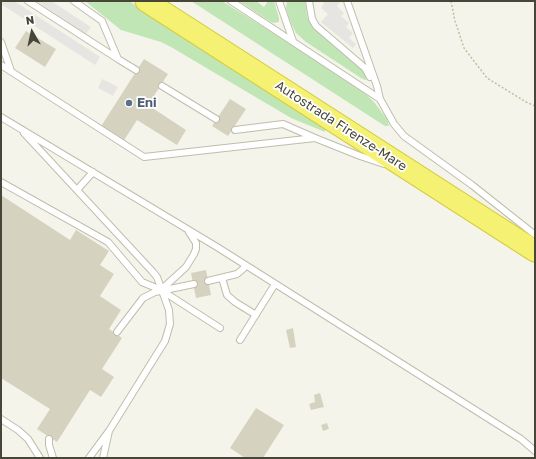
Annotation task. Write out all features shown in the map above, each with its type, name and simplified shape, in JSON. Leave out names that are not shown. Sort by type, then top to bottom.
[{"type":"highway","name":"Autostrada Firenze-Mare","points":[[146,1],[416,174],[535,240]]},
{"type":"highway","name":"Autostrada Firenze-Mare","points":[[172,1],[390,140],[535,240]]},
{"type":"lane","points":[[28,1],[136,70]]},
{"type":"lane","points":[[74,1],[102,21],[118,59]]},
{"type":"lane","points":[[231,1],[380,99]]},
{"type":"lane","points":[[279,1],[293,41]]},
{"type":"lane","points":[[309,1],[312,19],[316,26],[365,68],[377,86]]},
{"type":"lane","points":[[347,1],[377,86],[380,99],[394,124],[404,136],[472,185],[535,240]]},
{"type":"lane","points":[[1,42],[11,71]]},
{"type":"lane","points":[[1,65],[144,157],[314,138]]},
{"type":"lane","points":[[162,86],[216,119]]},
{"type":"lane","points":[[1,117],[275,284],[521,439],[535,451]]},
{"type":"lane","points":[[235,130],[283,124],[360,156],[416,174]]},
{"type":"lane","points":[[19,128],[157,277],[170,317],[167,335],[109,431],[89,458]]},
{"type":"lane","points":[[77,190],[93,172]]},
{"type":"lane","points":[[1,182],[108,242],[142,282],[161,290],[220,328]]},
{"type":"lane","points":[[161,290],[186,267],[196,249],[196,243],[193,237],[183,227]]},
{"type":"lane","points":[[208,281],[241,272],[245,266]]},
{"type":"lane","points":[[222,278],[227,295],[235,302],[256,315]]},
{"type":"lane","points":[[117,332],[143,298],[161,290],[194,284]]},
{"type":"lane","points":[[240,340],[275,284]]},
{"type":"lane","points":[[1,418],[28,439],[40,458]]},
{"type":"lane","points":[[103,458],[109,431]]},
{"type":"lane","points":[[49,439],[49,445],[54,458]]},
{"type":"path","points":[[450,1],[464,48],[487,78],[535,106]]},
{"type":"green space","points":[[85,1],[129,1],[325,127],[325,132],[291,118],[161,42],[121,30]]},
{"type":"green space","points":[[191,1],[222,1],[330,69],[367,95],[387,119],[389,126],[385,126]]},
{"type":"green space","points":[[239,1],[256,1],[264,7],[268,1],[274,1],[279,22],[271,22]]},
{"type":"green space","points":[[287,1],[305,1],[307,16],[310,23],[358,65],[367,76],[367,79],[365,80],[361,78],[306,42],[296,33],[286,8]]},
{"type":"shaded area","points":[[1,1],[14,1],[100,57],[95,65],[1,4]]},
{"type":"shaded area","points":[[37,1],[51,1],[91,27],[86,34]]},
{"type":"shaded area","points":[[321,1],[341,1],[337,6],[344,13],[341,16],[349,23],[346,27],[353,33],[349,38],[356,44],[353,48],[321,22],[328,14],[321,8],[324,3]]},
{"type":"shaded area","points":[[102,79],[118,87],[113,96],[98,88]]},
{"type":"building","points":[[26,31],[56,49],[45,67],[15,48]]},
{"type":"building","points":[[144,59],[168,74],[148,105],[186,130],[177,145],[137,120],[123,142],[100,128]]},
{"type":"building","points":[[230,99],[246,109],[228,136],[212,126]]},
{"type":"building","points":[[1,195],[70,240],[76,230],[109,251],[100,265],[114,274],[100,296],[121,310],[109,329],[122,338],[102,369],[114,377],[101,397],[90,390],[57,442],[37,429],[50,409],[1,378]]},
{"type":"building","points":[[206,270],[211,295],[196,298],[191,273]]},
{"type":"building","points":[[293,328],[296,347],[290,348],[286,330]]},
{"type":"building","points":[[320,393],[324,407],[311,410],[309,404],[315,402],[314,395]]},
{"type":"building","points":[[256,408],[284,425],[263,458],[245,458],[230,448]]},
{"type":"building","points":[[327,423],[329,429],[323,431],[321,425]]},
{"type":"place","name":"Eni","points":[[129,103]]}]
